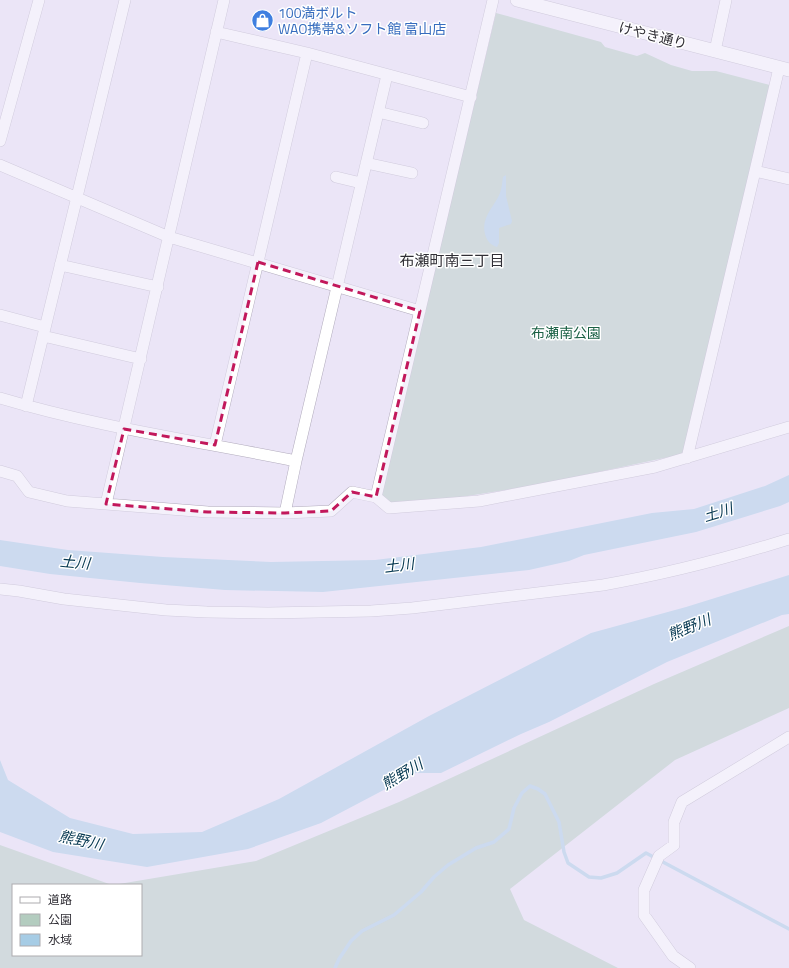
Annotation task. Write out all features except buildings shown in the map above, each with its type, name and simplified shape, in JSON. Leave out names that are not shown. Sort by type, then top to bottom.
[{"type":"street","points":[[0,141],[40,0]]},
{"type":"street","points":[[26,406],[125,0]]},
{"type":"street","points":[[106,504],[224,0]]},
{"type":"street","points":[[376,497],[493,0]]},
{"type":"street","points":[[715,51],[726,0]]},
{"type":"street","name":"けやき通り","points":[[522,1],[784,69]]},
{"type":"street","points":[[216,32],[471,97]]},
{"type":"street","points":[[215,445],[307,54]]},
{"type":"street","points":[[687,458],[747,190],[755,171],[784,69]]},
{"type":"street","points":[[285,513],[387,75]]},
{"type":"street","points":[[378,112],[423,123]]},
{"type":"street","points":[[366,163],[412,173]]},
{"type":"street","points":[[0,165],[169,237],[420,311]]},
{"type":"street","points":[[755,171],[789,179]]},
{"type":"street","points":[[336,177],[361,183]]},
{"type":"street","points":[[60,265],[158,287]]},
{"type":"street","points":[[0,315],[44,331],[141,359]]},
{"type":"street","points":[[0,398],[26,406],[124,429],[296,461]]},
{"type":"street","points":[[0,471],[17,476],[29,492],[67,501],[208,512],[285,513],[331,511],[352,492],[376,497],[389,508],[464,499],[479,501],[540,485],[617,471],[655,467],[789,427]]},
{"type":"street","points":[[0,589],[19,590],[64,599],[186,611],[268,613],[371,611],[412,608],[555,592],[615,583],[695,566],[789,538]]},
{"type":"street","points":[[690,968],[673,956],[644,915],[644,890],[659,856],[674,845],[674,822],[682,802],[789,738]]},
{"type":"highlighted area","points":[[258,262],[420,311],[376,497],[352,492],[331,511],[285,513],[208,512],[106,504],[124,429],[215,445]]},
{"type":"green space","name":"布瀬南公園","points":[[496,13],[601,42],[605,47],[637,56],[645,53],[671,65],[692,71],[716,71],[770,85],[683,454],[537,485],[455,498],[390,504],[381,493]]},
{"type":"green space","points":[[789,626],[789,708],[675,760],[510,889],[524,920],[618,968],[0,968],[0,845],[109,884],[12,884],[12,956],[142,956],[142,884],[119,884],[256,861],[399,802],[654,684]]},
{"type":"water","points":[[506,175],[506,196],[512,221],[511,224],[499,228],[499,243],[497,247],[491,244],[487,239],[484,224],[500,193],[503,177]]},
{"type":"water","name":"土川","points":[[789,475],[789,502],[780,506],[696,532],[584,555],[569,561],[529,570],[323,592],[225,590],[50,574],[0,566],[0,540],[68,550],[163,557],[271,562],[375,560],[481,547],[652,513],[694,509],[765,486]]},
{"type":"water","name":"熊野川","points":[[789,575],[789,614],[782,615],[667,662],[549,722],[441,773],[416,773],[321,823],[248,849],[147,867],[53,852],[0,832],[0,760],[8,780],[70,818],[133,834],[202,832],[279,799],[429,716],[591,633],[686,607]]},
{"type":"waterway","points":[[335,968],[351,941],[362,931],[394,915],[421,892],[434,877],[448,865],[476,848],[494,842],[509,829],[514,808],[522,793],[530,786],[545,794],[559,822],[564,852],[568,863],[589,877],[601,878],[617,873],[646,853],[789,929]]},
{"type":"place","name":"100満ボルト WAO携帯&ソフト館 富山店","points":[[262,20]]},
{"type":"district","name":"布瀬町南三丁目","points":[[452,260]]}]
